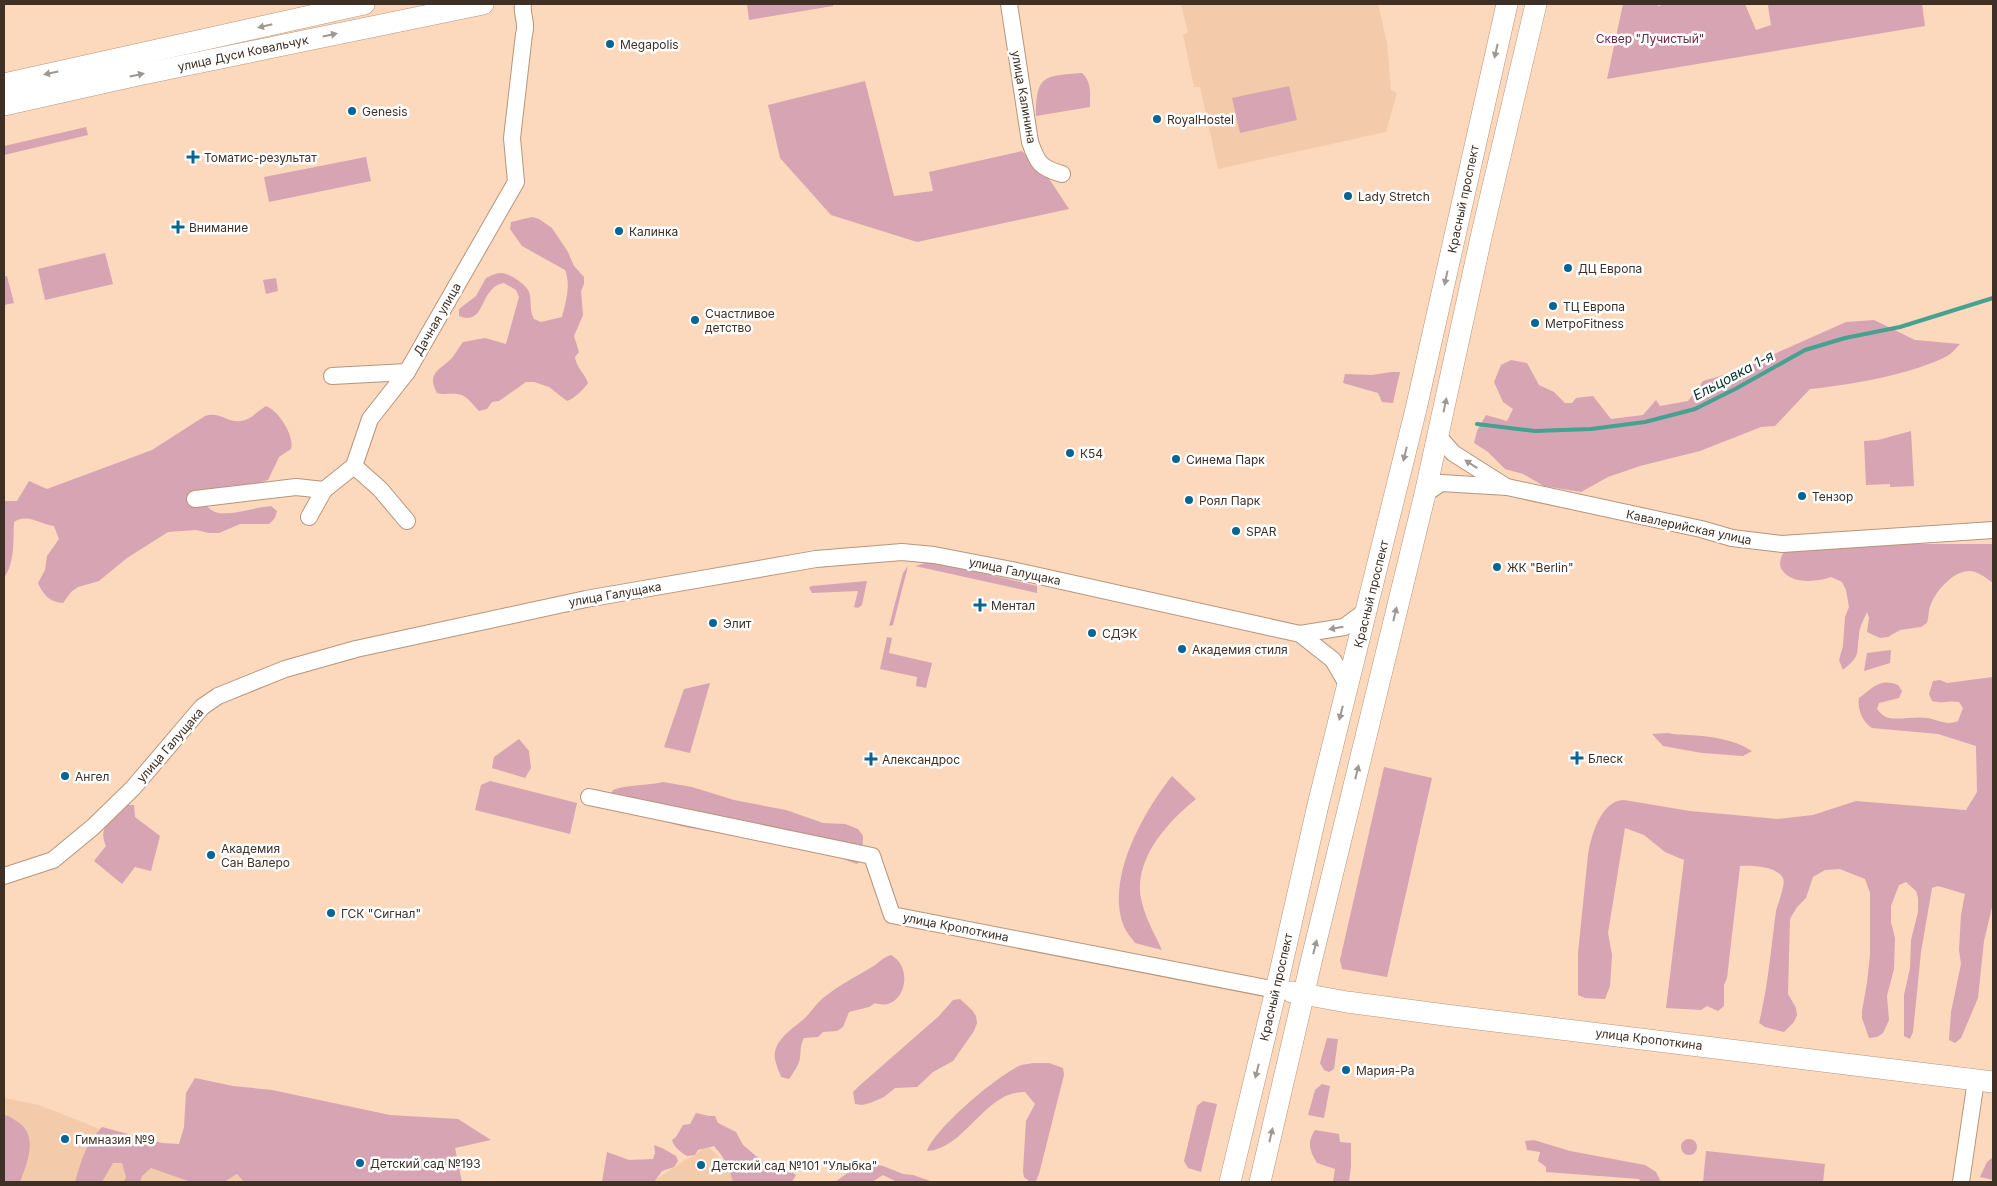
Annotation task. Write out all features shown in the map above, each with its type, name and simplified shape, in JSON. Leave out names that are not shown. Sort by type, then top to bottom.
[{"type":"main road","name":"улица Дуси Ковальчук","points":[[4,84],[364,4]]},
{"type":"main road","name":"улица Дуси Ковальчук","points":[[4,105],[138,75],[483,4]]},
{"type":"main road","name":"Красный проспект","points":[[1230,1182],[1318,805],[1416,409],[1507,4]]},
{"type":"main road","name":"Красный проспект","points":[[1260,1182],[1347,810],[1425,494],[1482,233],[1536,4]]},
{"type":"main road","points":[[1318,805],[1347,810]]},
{"type":"main road","name":"улица Кропоткина","points":[[1276,990],[1435,1014],[1984,1081]]},
{"type":"street","name":"Дачная улица","points":[[354,466],[370,419],[407,372],[516,182],[512,138],[524,34],[527,26],[522,9],[523,4]]},
{"type":"street","name":"улица Калинина","points":[[1009,4],[1030,142],[1036,160],[1048,170],[1062,174]]},
{"type":"street","points":[[332,376],[407,372]]},
{"type":"street","points":[[1438,436],[1454,453],[1507,487]]},
{"type":"street","points":[[309,517],[324,490],[354,466],[380,490],[407,521]]},
{"type":"street","points":[[1425,494],[1441,483],[1507,487]]},
{"type":"street","points":[[195,499],[296,487],[324,490]]},
{"type":"street","name":"Кавалерийская улица","points":[[1507,487],[1700,529],[1732,538],[1764,543],[1782,544],[1993,530]]},
{"type":"street","name":"улица Галущака","points":[[4,876],[54,860],[133,788],[202,707],[218,696],[285,668],[356,649],[586,599],[816,560],[902,552],[934,555],[1004,569],[1300,634]]},
{"type":"street","points":[[1300,634],[1344,627],[1367,610]]},
{"type":"street","points":[[1300,634],[1333,660],[1348,686]]},
{"type":"street","name":"улица Кропоткина","points":[[589,797],[872,856],[892,915],[1276,990]]},
{"type":"street","points":[[1961,1182],[1984,1081]]},
{"type":"shaded area","points":[[1181,4],[1378,4],[1387,43],[1391,90],[1397,93],[1386,132],[1218,169],[1200,87],[1194,87],[1183,35],[1188,33]]},
{"type":"shaded area","name":"Гимназия №9","points":[[4,1098],[39,1105],[212,1173],[438,1182],[4,1182]]},
{"type":"shaded area","name":"Детский сад №101 \"Улыбка\"","points":[[707,1145],[743,1182],[652,1182],[694,1156]]},
{"type":"green space","points":[[747,4],[833,4],[833,6],[749,20]]},
{"type":"green space","name":"Сквер \"Лучистый\"","points":[[1623,4],[1657,4],[1658,6],[1666,4],[1745,4],[1756,30],[1771,25],[1769,4],[1922,4],[1925,26],[1607,79]]},
{"type":"green space","points":[[1082,73],[1089,85],[1090,107],[1036,116],[1038,92],[1045,80],[1059,75]]},
{"type":"green space","points":[[865,81],[894,196],[933,191],[929,172],[1022,151],[1048,177],[1069,209],[917,242],[831,215],[780,158],[768,105]]},
{"type":"green space","points":[[1289,86],[1297,120],[1240,133],[1232,98]]},
{"type":"green space","points":[[86,127],[88,135],[4,155],[4,146]]},
{"type":"green space","points":[[366,157],[371,181],[269,202],[264,177]]},
{"type":"green space","points":[[532,217],[539,219],[552,228],[568,252],[574,266],[584,277],[581,291],[583,315],[574,336],[579,352],[575,357],[576,361],[588,383],[579,394],[567,401],[549,387],[534,382],[526,382],[499,401],[492,402],[487,409],[479,411],[469,400],[460,394],[437,393],[433,381],[436,372],[452,358],[463,342],[485,338],[506,344],[519,297],[516,290],[504,283],[496,286],[490,291],[479,311],[474,316],[468,318],[459,316],[459,309],[476,296],[486,278],[501,273],[521,282],[529,292],[534,319],[541,322],[562,317],[568,287],[565,270],[522,246],[510,229],[511,222]]},
{"type":"green space","points":[[105,253],[113,284],[45,300],[38,269]]},
{"type":"green space","points":[[7,276],[14,303],[4,305],[4,277]]},
{"type":"green space","points":[[276,278],[278,291],[266,294],[263,280]]},
{"type":"green space","points":[[1874,320],[1915,340],[1960,344],[1949,355],[1918,368],[1843,385],[1810,389],[1775,426],[1761,427],[1700,451],[1640,466],[1608,477],[1581,492],[1544,486],[1523,474],[1505,469],[1488,452],[1474,443],[1477,431],[1486,415],[1507,421],[1513,409],[1503,402],[1494,382],[1501,365],[1511,360],[1527,363],[1539,385],[1554,392],[1565,403],[1572,403],[1576,398],[1593,396],[1611,419],[1643,415],[1656,400],[1660,406],[1688,401],[1703,381],[1734,372],[1846,322]]},
{"type":"green space","points":[[1400,372],[1393,403],[1382,402],[1378,393],[1343,383],[1345,374],[1372,375]]},
{"type":"green space","points":[[266,406],[276,413],[284,424],[292,444],[291,449],[279,457],[268,480],[201,501],[218,513],[240,512],[271,506],[277,511],[275,518],[269,524],[240,524],[219,533],[196,530],[168,532],[127,558],[99,581],[78,587],[71,592],[63,603],[48,597],[38,583],[45,570],[47,556],[59,539],[54,526],[29,519],[19,520],[14,522],[12,558],[4,578],[4,501],[17,501],[29,481],[47,489],[152,450],[205,416],[215,415],[241,421],[251,417]]},
{"type":"green space","points":[[1911,431],[1914,486],[1866,485],[1864,441],[1878,440]]},
{"type":"green space","points":[[1860,544],[1993,544],[1993,583],[1972,571],[1957,574],[1946,583],[1933,599],[1927,623],[1921,627],[1900,630],[1888,637],[1880,638],[1867,632],[1869,618],[1867,612],[1860,629],[1857,655],[1843,670],[1839,660],[1843,646],[1845,617],[1849,607],[1846,590],[1842,582],[1831,577],[1811,581],[1797,580],[1785,573],[1780,563],[1785,549]]},
{"type":"green space","points":[[933,561],[1037,586],[1037,593],[915,566]]},
{"type":"green space","points":[[908,566],[893,625],[889,626],[903,573]]},
{"type":"green space","points":[[867,581],[862,605],[858,608],[854,607],[858,591],[812,593],[809,588],[811,586]]},
{"type":"green space","points":[[887,637],[892,638],[889,653],[932,663],[926,688],[916,686],[917,677],[880,669]]},
{"type":"green space","points":[[1891,650],[1890,663],[1864,671],[1867,653]]},
{"type":"green space","points":[[1993,677],[1992,907],[1984,941],[1978,998],[1961,1038],[1955,1043],[1949,1040],[1951,1012],[1961,964],[1959,950],[1961,915],[1965,894],[1938,886],[1932,888],[1921,952],[1913,1032],[1910,1039],[1904,1036],[1904,995],[1910,968],[1911,940],[1918,912],[1918,898],[1916,891],[1906,882],[1899,885],[1891,906],[1891,922],[1895,938],[1894,969],[1887,996],[1889,1020],[1883,1033],[1877,1037],[1869,1038],[1862,1018],[1862,1011],[1870,955],[1870,893],[1865,879],[1840,869],[1825,870],[1813,877],[1806,898],[1797,907],[1790,919],[1788,994],[1796,1008],[1797,1015],[1794,1022],[1784,1032],[1765,1027],[1759,1023],[1767,981],[1776,911],[1784,881],[1780,874],[1763,867],[1740,866],[1727,978],[1724,985],[1724,1006],[1718,1011],[1707,1006],[1701,1010],[1666,1008],[1684,860],[1665,852],[1644,835],[1625,828],[1608,933],[1612,955],[1610,986],[1605,999],[1585,998],[1578,995],[1578,953],[1588,855],[1598,820],[1609,806],[1624,800],[1690,811],[1778,819],[1813,815],[1856,801],[1966,810],[1977,792],[1976,746],[1938,734],[1872,728],[1865,722],[1861,714],[1859,698],[1877,685],[1892,683],[1898,685],[1902,691],[1899,698],[1879,703],[1877,709],[1884,716],[1889,718],[1928,718],[1946,723],[1954,722],[1958,721],[1963,708],[1959,702],[1932,701],[1929,694],[1933,681],[1940,680],[1947,683]]},
{"type":"green space","points":[[710,683],[690,753],[664,747],[684,689]]},
{"type":"green space","points":[[1668,733],[1721,739],[1752,751],[1743,756],[1702,753],[1663,746],[1652,734]]},
{"type":"green space","points":[[519,739],[529,751],[531,768],[525,778],[492,768],[494,757]]},
{"type":"green space","points":[[1384,767],[1432,778],[1387,977],[1342,969],[1340,960]]},
{"type":"green space","points":[[1172,776],[1196,799],[1173,820],[1154,845],[1146,858],[1140,888],[1146,915],[1162,950],[1135,943],[1127,932],[1123,924],[1119,905],[1120,886],[1124,866],[1140,826]]},
{"type":"green space","points":[[490,781],[577,803],[570,834],[475,810],[481,785]]},
{"type":"green space","points":[[663,782],[692,787],[734,800],[786,810],[823,823],[845,824],[858,829],[863,836],[862,858],[857,864],[832,855],[784,844],[685,827],[638,815],[610,796],[613,790],[619,788]]},
{"type":"green space","points":[[128,805],[134,805],[135,817],[160,836],[151,871],[135,867],[122,884],[94,861],[106,846],[104,833],[108,822]]},
{"type":"green space","points":[[891,955],[899,961],[903,970],[903,988],[899,996],[893,1002],[885,1004],[875,1003],[869,1007],[849,1012],[843,1027],[837,1031],[823,1032],[818,1037],[804,1038],[796,1069],[789,1079],[781,1077],[776,1063],[775,1052],[785,1035],[805,1018],[820,1000]]},
{"type":"green space","points":[[960,999],[972,1010],[976,1016],[977,1023],[974,1031],[953,1061],[933,1072],[917,1087],[895,1088],[884,1097],[870,1103],[855,1104],[853,1092],[858,1087],[939,1016],[953,1000]]},
{"type":"green space","points":[[1327,1038],[1338,1039],[1334,1069],[1329,1072],[1324,1070],[1320,1063]]},
{"type":"green space","points":[[1049,1063],[1063,1068],[1064,1075],[1036,1181],[1029,1181],[1024,1177],[1023,1171],[1026,1121],[1035,1104],[1025,1092],[1011,1094],[998,1100],[952,1141],[940,1148],[927,1151],[932,1141],[967,1104],[1009,1072],[1024,1064]]},
{"type":"green space","points":[[195,1078],[233,1086],[272,1090],[390,1115],[458,1119],[491,1140],[455,1148],[462,1182],[244,1182],[237,1174],[224,1182],[191,1182],[151,1168],[142,1176],[140,1182],[124,1182],[126,1177],[122,1163],[113,1163],[102,1182],[75,1182],[88,1146],[102,1127],[162,1143],[179,1144],[184,1127],[186,1093]]},
{"type":"green space","points":[[1322,1084],[1330,1086],[1324,1118],[1308,1115],[1315,1090]]},
{"type":"green space","points":[[1203,1101],[1217,1104],[1201,1172],[1188,1168],[1184,1161],[1197,1106]]},
{"type":"green space","points":[[696,1113],[715,1116],[718,1123],[736,1132],[743,1145],[763,1162],[762,1168],[786,1167],[796,1175],[792,1182],[733,1182],[726,1163],[714,1146],[698,1150],[695,1155],[687,1156],[682,1153],[676,1148],[672,1140],[683,1125],[690,1124]]},
{"type":"green space","points":[[4,1115],[18,1122],[24,1128],[30,1142],[26,1167],[20,1182],[4,1182]]},
{"type":"green space","points":[[1315,1130],[1339,1134],[1340,1142],[1351,1143],[1349,1182],[1333,1182],[1335,1169],[1317,1163],[1310,1146]]},
{"type":"green space","points":[[1689,1139],[1695,1141],[1697,1147],[1695,1153],[1689,1155],[1683,1153],[1681,1147],[1683,1141]]},
{"type":"green space","points":[[1534,1140],[1570,1151],[1645,1165],[1656,1172],[1661,1182],[1641,1182],[1639,1179],[1546,1172],[1546,1167],[1538,1161],[1540,1152],[1527,1150],[1525,1141]]},
{"type":"green space","points":[[654,1145],[676,1156],[678,1161],[674,1167],[662,1171],[654,1182],[602,1182],[607,1152],[629,1160],[653,1159],[655,1153]]},
{"type":"green space","points":[[1706,1151],[1825,1164],[1823,1182],[1703,1182]]},
{"type":"green space","points":[[1993,1157],[1993,1180],[1980,1177],[1987,1162]]},
{"type":"green space","points":[[863,1162],[883,1166],[903,1174],[913,1175],[933,1182],[897,1182],[883,1175],[872,1182],[835,1182]]},
{"type":"waterway","name":"Ельцовка 1-я","points":[[1477,424],[1535,431],[1591,429],[1645,422],[1695,409],[1805,350],[1845,338],[1900,327],[1993,298]]},
{"type":"place","name":"Megapolis","points":[[610,44]]},
{"type":"place","name":"Genesis","points":[[352,111]]},
{"type":"place","name":"RoyalHostel","points":[[1157,119]]},
{"type":"place","name":"Томатис-результат","points":[[193,157]]},
{"type":"place","name":"Lady Stretch","points":[[1348,196]]},
{"type":"place","name":"Внимание","points":[[178,227]]},
{"type":"place","name":"Калинка","points":[[619,231]]},
{"type":"place","name":"ДЦ Европа","points":[[1568,268]]},
{"type":"place","name":"ТЦ Европа","points":[[1553,306]]},
{"type":"place","name":"Счастливое детство","points":[[695,320]]},
{"type":"place","name":"МетроFitness","points":[[1535,323]]},
{"type":"place","name":"К54","points":[[1070,453]]},
{"type":"place","name":"Синема Парк","points":[[1176,459]]},
{"type":"place","name":"Тензор","points":[[1802,496]]},
{"type":"place","name":"Роял Парк","points":[[1189,500]]},
{"type":"place","name":"SPAR","points":[[1236,531]]},
{"type":"place","name":"ЖК \"Berlin\"","points":[[1497,567]]},
{"type":"place","name":"Ментал","points":[[980,605]]},
{"type":"place","name":"Элит","points":[[713,623]]},
{"type":"place","name":"СДЭК","points":[[1092,633]]},
{"type":"place","name":"Академия стиля","points":[[1182,649]]},
{"type":"place","name":"Блеск","points":[[1577,758]]},
{"type":"place","name":"Александрос","points":[[871,759]]},
{"type":"place","name":"Ангел","points":[[65,776]]},
{"type":"place","name":"Академия Сан Валеро","points":[[211,855]]},
{"type":"place","name":"ГСК \"Сигнал\"","points":[[331,913]]},
{"type":"place","name":"Мария-Ра","points":[[1346,1070]]},
{"type":"place","name":"Гимназия №9","points":[[65,1139]]},
{"type":"place","name":"Детский сад №193","points":[[360,1163]]},
{"type":"place","name":"Детский сад №101 \"Улыбка\"","points":[[701,1165]]}]
